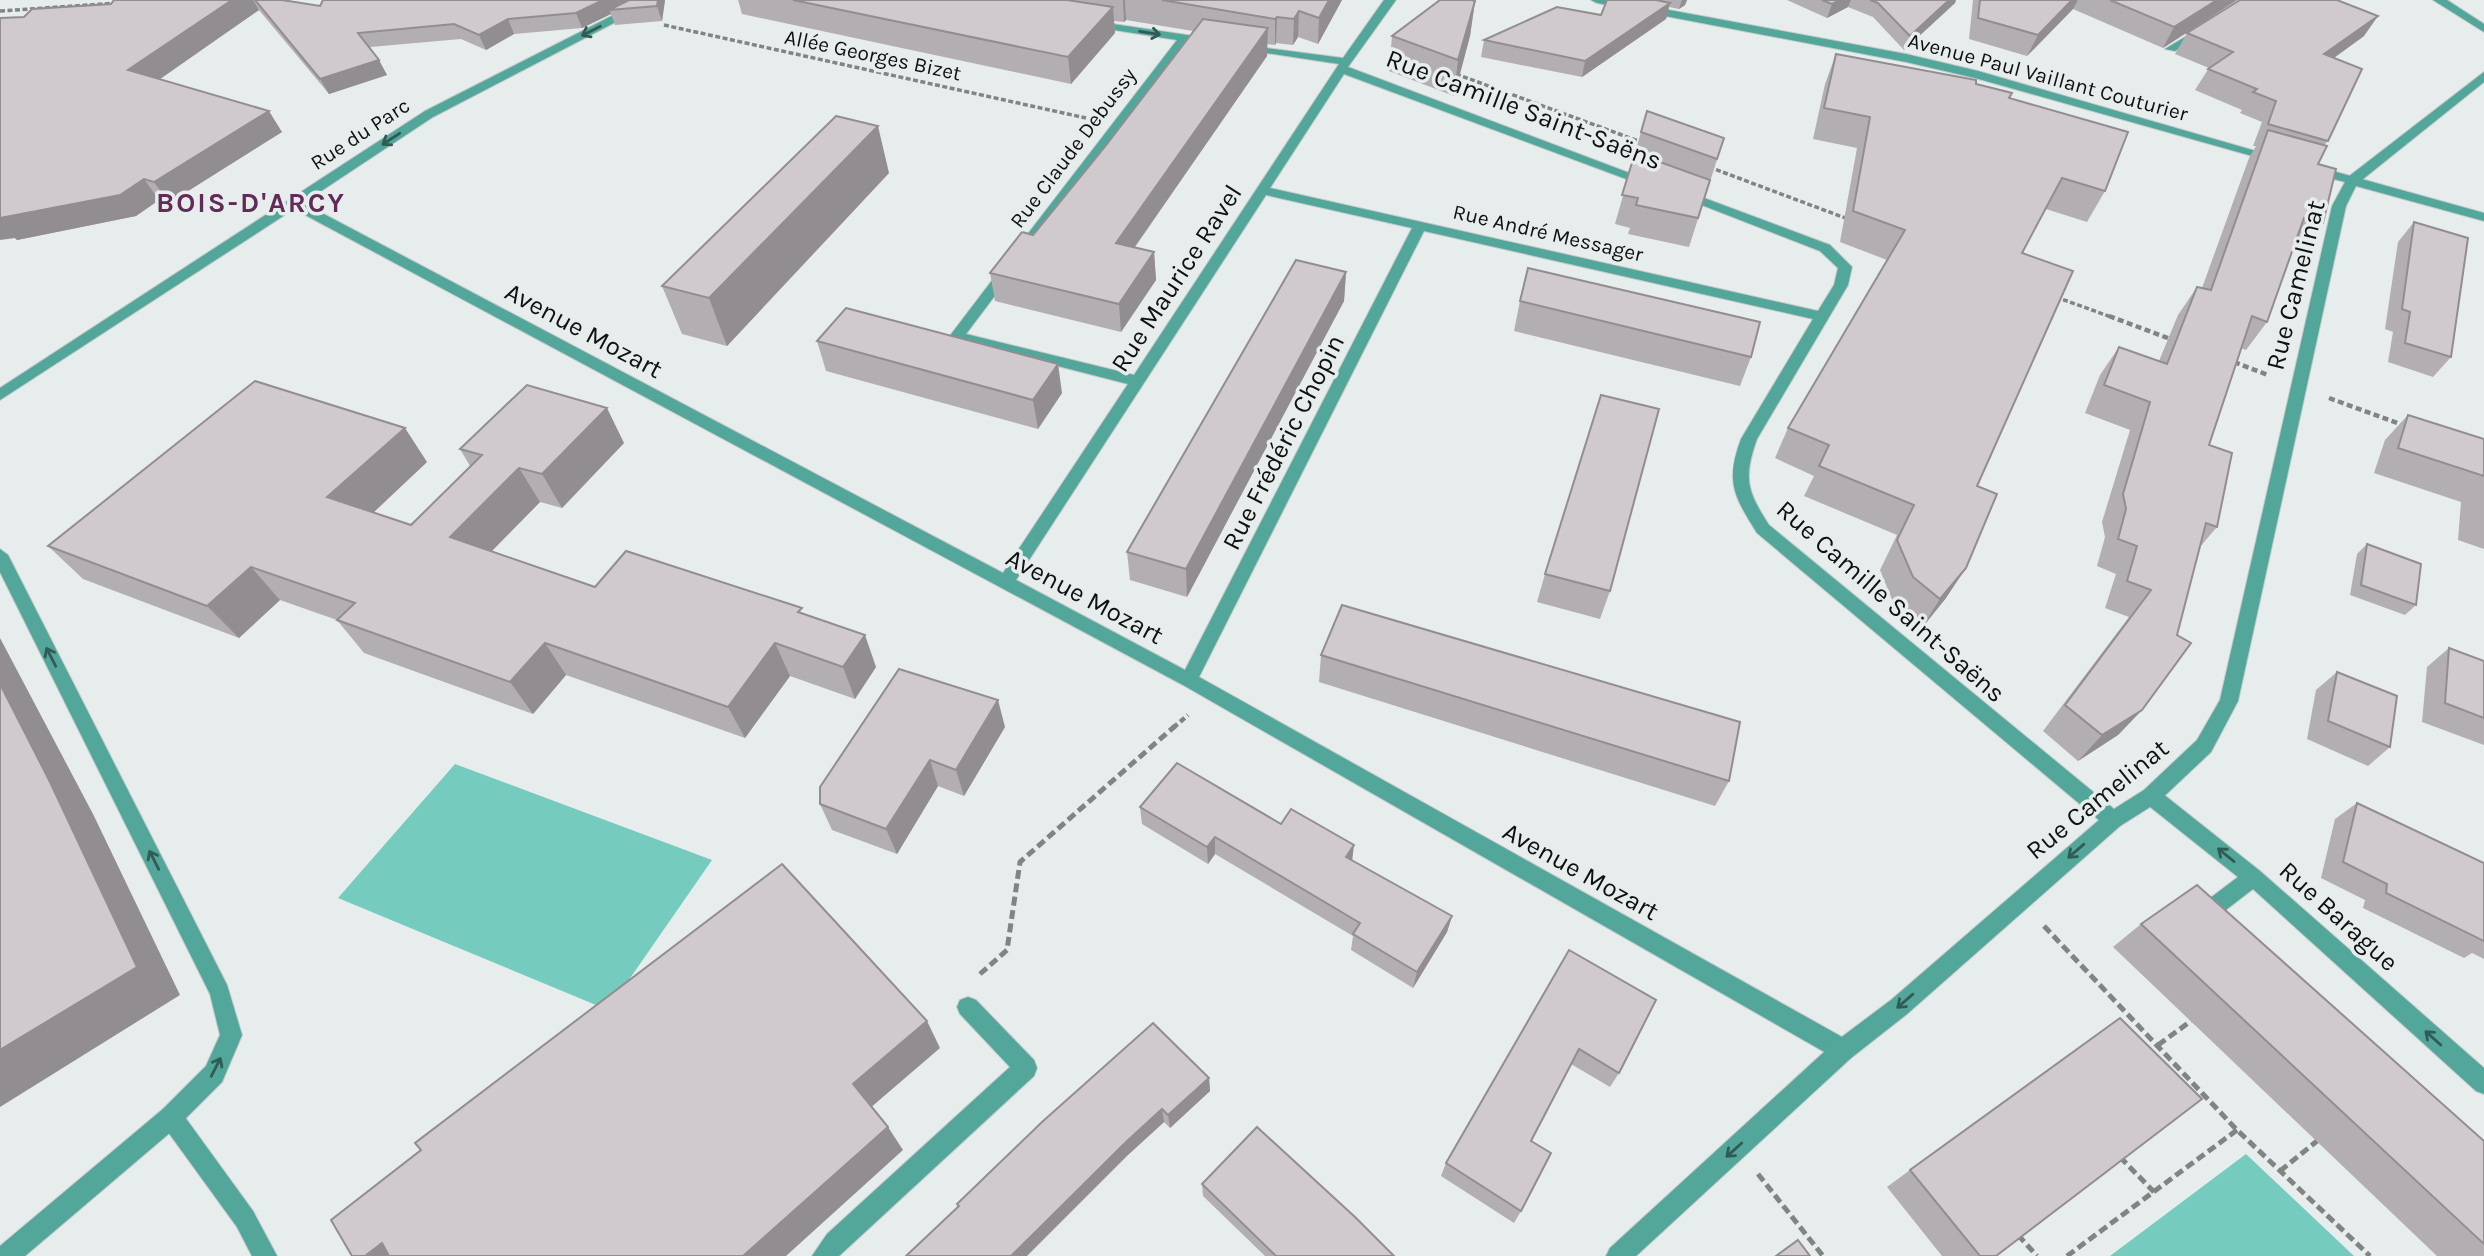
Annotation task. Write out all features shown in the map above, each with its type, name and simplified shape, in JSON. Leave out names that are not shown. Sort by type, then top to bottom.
[{"type":"street","name":"Rue du Parc","points":[[0,395],[429,114],[652,0]]},
{"type":"street","name":"Rue Maurice Ravel","points":[[1005,584],[1390,0]]},
{"type":"street","name":"Avenue Paul Vaillant Couturier","points":[[1597,0],[1906,58],[1978,75],[2484,217]]},
{"type":"street","points":[[2439,0],[2484,29]]},
{"type":"street","points":[[1074,21],[1210,42]]},
{"type":"street","points":[[2171,49],[2216,21]]},
{"type":"street","name":"Rue Claude Debussy","points":[[1137,382],[957,336],[1184,38]]},
{"type":"street","points":[[1237,46],[1344,66]]},
{"type":"street","name":"Rue Camille Saint-Saëns","points":[[1344,66],[1825,248],[1845,267],[1841,285],[1749,439],[1739,465],[1740,494],[1763,529],[2113,820]]},
{"type":"street","points":[[2353,180],[2484,76]]},
{"type":"street","name":"Rue Camelinat","points":[[1618,1256],[1843,1050],[1899,1007],[2113,820],[2151,796],[2204,746],[2229,701],[2339,206],[2353,180]]},
{"type":"street","name":"Rue André Messager","points":[[1263,190],[1823,317]]},
{"type":"street","name":"Avenue Mozart","points":[[293,203],[1189,680],[1843,1050]]},
{"type":"street","name":"Rue Frédéric Chopin","points":[[1189,680],[1420,226]]},
{"type":"street","points":[[0,555],[220,992],[231,1035],[214,1074],[171,1116],[7,1256]]},
{"type":"street","name":"Rue Barague","points":[[2151,796],[2253,877],[2484,1083]]},
{"type":"street","points":[[2224,933],[2204,915],[2253,877]]},
{"type":"street","points":[[824,1256],[835,1242],[1026,1068],[968,1007]]},
{"type":"street","points":[[171,1116],[245,1219],[265,1256]]},
{"type":"path","points":[[0,11],[126,2]]},
{"type":"path","name":"Allée Georges Bizet","points":[[622,16],[1117,125]]},
{"type":"path","points":[[1454,73],[1649,145]]},
{"type":"path","points":[[1701,165],[1857,223]]},
{"type":"path","points":[[2052,295],[2182,343]]},
{"type":"path","points":[[2234,363],[2410,428]]},
{"type":"path","points":[[968,1007],[958,995],[1007,950],[1020,862],[1213,694]]},
{"type":"path","points":[[2019,900],[2237,1130],[2370,1256]]},
{"type":"path","points":[[2157,1045],[2191,1021]]},
{"type":"path","points":[[2067,1256],[2237,1130]]},
{"type":"path","points":[[2280,1171],[2317,1141]]},
{"type":"path","points":[[1737,1147],[1823,1256]]},
{"type":"path","points":[[2119,1156],[2154,1192]]},
{"type":"path","points":[[2017,1234],[2037,1256]]},
{"type":"green space","points":[[455,764],[712,860],[608,1010],[338,898]]},
{"type":"green space","points":[[2246,1154],[2354,1256],[2110,1256]]},
{"type":"building","points":[[114,0],[232,0],[128,70],[269,111],[154,182],[144,179],[120,195],[0,218],[0,18],[24,17],[32,9],[111,4]]},
{"type":"building","points":[[255,0],[282,0],[320,6],[323,0],[603,0],[576,13],[508,19],[479,35],[454,24],[358,33],[379,60],[320,79]]},
{"type":"building","points":[[629,0],[658,0],[657,6],[609,10]]},
{"type":"building","points":[[793,0],[1067,0],[1113,7],[1068,57]]},
{"type":"building","points":[[1162,0],[1329,0],[1319,18],[1299,11],[1294,19],[1275,19]]},
{"type":"building","points":[[1440,0],[1475,1],[1458,60],[1392,36]]},
{"type":"building","points":[[1607,0],[1656,0],[1670,3],[1585,61],[1484,40],[1557,7],[1601,15]]},
{"type":"building","points":[[1822,0],[1840,0],[1832,4]]},
{"type":"building","points":[[1870,0],[1949,0],[1910,36],[1878,3]]},
{"type":"building","points":[[1980,0],[2072,0],[2038,35],[1978,18]]},
{"type":"building","points":[[2110,0],[2217,0],[2174,27]]},
{"type":"building","points":[[2240,0],[2337,0],[2378,16],[2324,54],[2362,69],[2328,141],[2268,124],[2276,101],[2253,92],[2257,89],[2208,69],[2233,52],[2187,33]]},
{"type":"building","points":[[1203,19],[1268,28],[1116,243],[1154,252],[1119,304],[990,273],[1022,232],[1033,235]]},
{"type":"building","points":[[1836,54],[1976,80],[1976,84],[2012,93],[2009,98],[2128,132],[2105,191],[2062,178],[2022,253],[2073,271],[1977,486],[1997,494],[1966,568],[1940,599],[1913,577],[1897,540],[1914,505],[1819,466],[1829,445],[1788,428],[1905,230],[1853,211],[1870,117],[1824,108]]},
{"type":"building","points":[[1647,111],[1724,138],[1717,159],[1641,132]]},
{"type":"building","points":[[836,116],[878,126],[709,298],[662,286]]},
{"type":"building","points":[[2268,130],[2327,146],[2318,164],[2336,169],[2323,223],[2304,218],[2267,322],[2252,316],[2209,445],[2232,453],[2217,527],[2206,523],[2177,635],[2191,643],[2142,710],[2102,735],[2065,705],[2151,590],[2127,581],[2137,546],[2118,539],[2126,509],[2123,494],[2150,402],[2104,385],[2119,347],[2167,364],[2197,287],[2211,290]]},
{"type":"building","points":[[1635,153],[1710,180],[1698,218],[1636,205],[1638,198],[1622,195]]},
{"type":"building","points":[[2414,222],[2468,238],[2451,357],[2405,343],[2410,312],[2402,309]]},
{"type":"building","points":[[1296,260],[1346,272],[1186,569],[1127,552]]},
{"type":"building","points":[[1528,268],[1760,322],[1751,357],[1520,301]]},
{"type":"building","points":[[846,308],[1058,364],[1033,400],[817,341]]},
{"type":"building","points":[[255,381],[405,428],[327,497],[411,525],[482,455],[460,449],[527,385],[607,408],[542,474],[519,468],[450,537],[595,587],[626,551],[802,608],[798,612],[865,635],[843,667],[775,643],[728,707],[545,643],[510,682],[337,620],[355,603],[251,567],[207,606],[48,546]]},
{"type":"building","points":[[1601,395],[1659,409],[1610,591],[1545,574]]},
{"type":"building","points":[[2408,415],[2484,439],[2484,476],[2398,448]]},
{"type":"building","points":[[2367,544],[2421,564],[2416,605],[2361,585]]},
{"type":"building","points":[[1342,605],[1740,722],[1729,781],[1321,655]]},
{"type":"building","points":[[2449,648],[2484,661],[2484,718],[2445,703]]},
{"type":"building","points":[[899,669],[998,700],[956,770],[930,760],[886,829],[820,804],[820,787]]},
{"type":"building","points":[[2337,672],[2397,696],[2390,747],[2328,721]]},
{"type":"building","points":[[0,684],[50,782],[137,967],[0,1050]]},
{"type":"building","points":[[1177,763],[1281,824],[1291,809],[1354,845],[1346,857],[1452,916],[1417,972],[1353,934],[1360,923],[1215,837],[1207,847],[1140,807]]},
{"type":"building","points":[[2357,803],[2484,863],[2484,941],[2386,893],[2387,884],[2343,862]]},
{"type":"building","points":[[782,864],[927,1021],[853,1084],[888,1127],[743,1256],[389,1256],[382,1243],[365,1256],[352,1256],[331,1220],[421,1150],[415,1143]]},
{"type":"building","points":[[2197,885],[2484,1141],[2484,1244],[2141,924]]},
{"type":"building","points":[[1569,950],[1656,1000],[1619,1073],[1579,1049],[1531,1141],[1551,1153],[1521,1211],[1446,1163]]},
{"type":"building","points":[[2120,1018],[2202,1099],[1996,1256],[1980,1256],[1910,1170]]},
{"type":"building","points":[[1153,1023],[1209,1078],[1168,1115],[1162,1109],[1011,1256],[906,1256],[1042,1122]]},
{"type":"building","points":[[1257,1127],[1394,1256],[1276,1256],[1202,1184]]},
{"type":"building","points":[[1798,1240],[1810,1256],[1776,1256]]},
{"type":"district","name":"BOIS-D'ARCY","points":[[251,202]]}]
